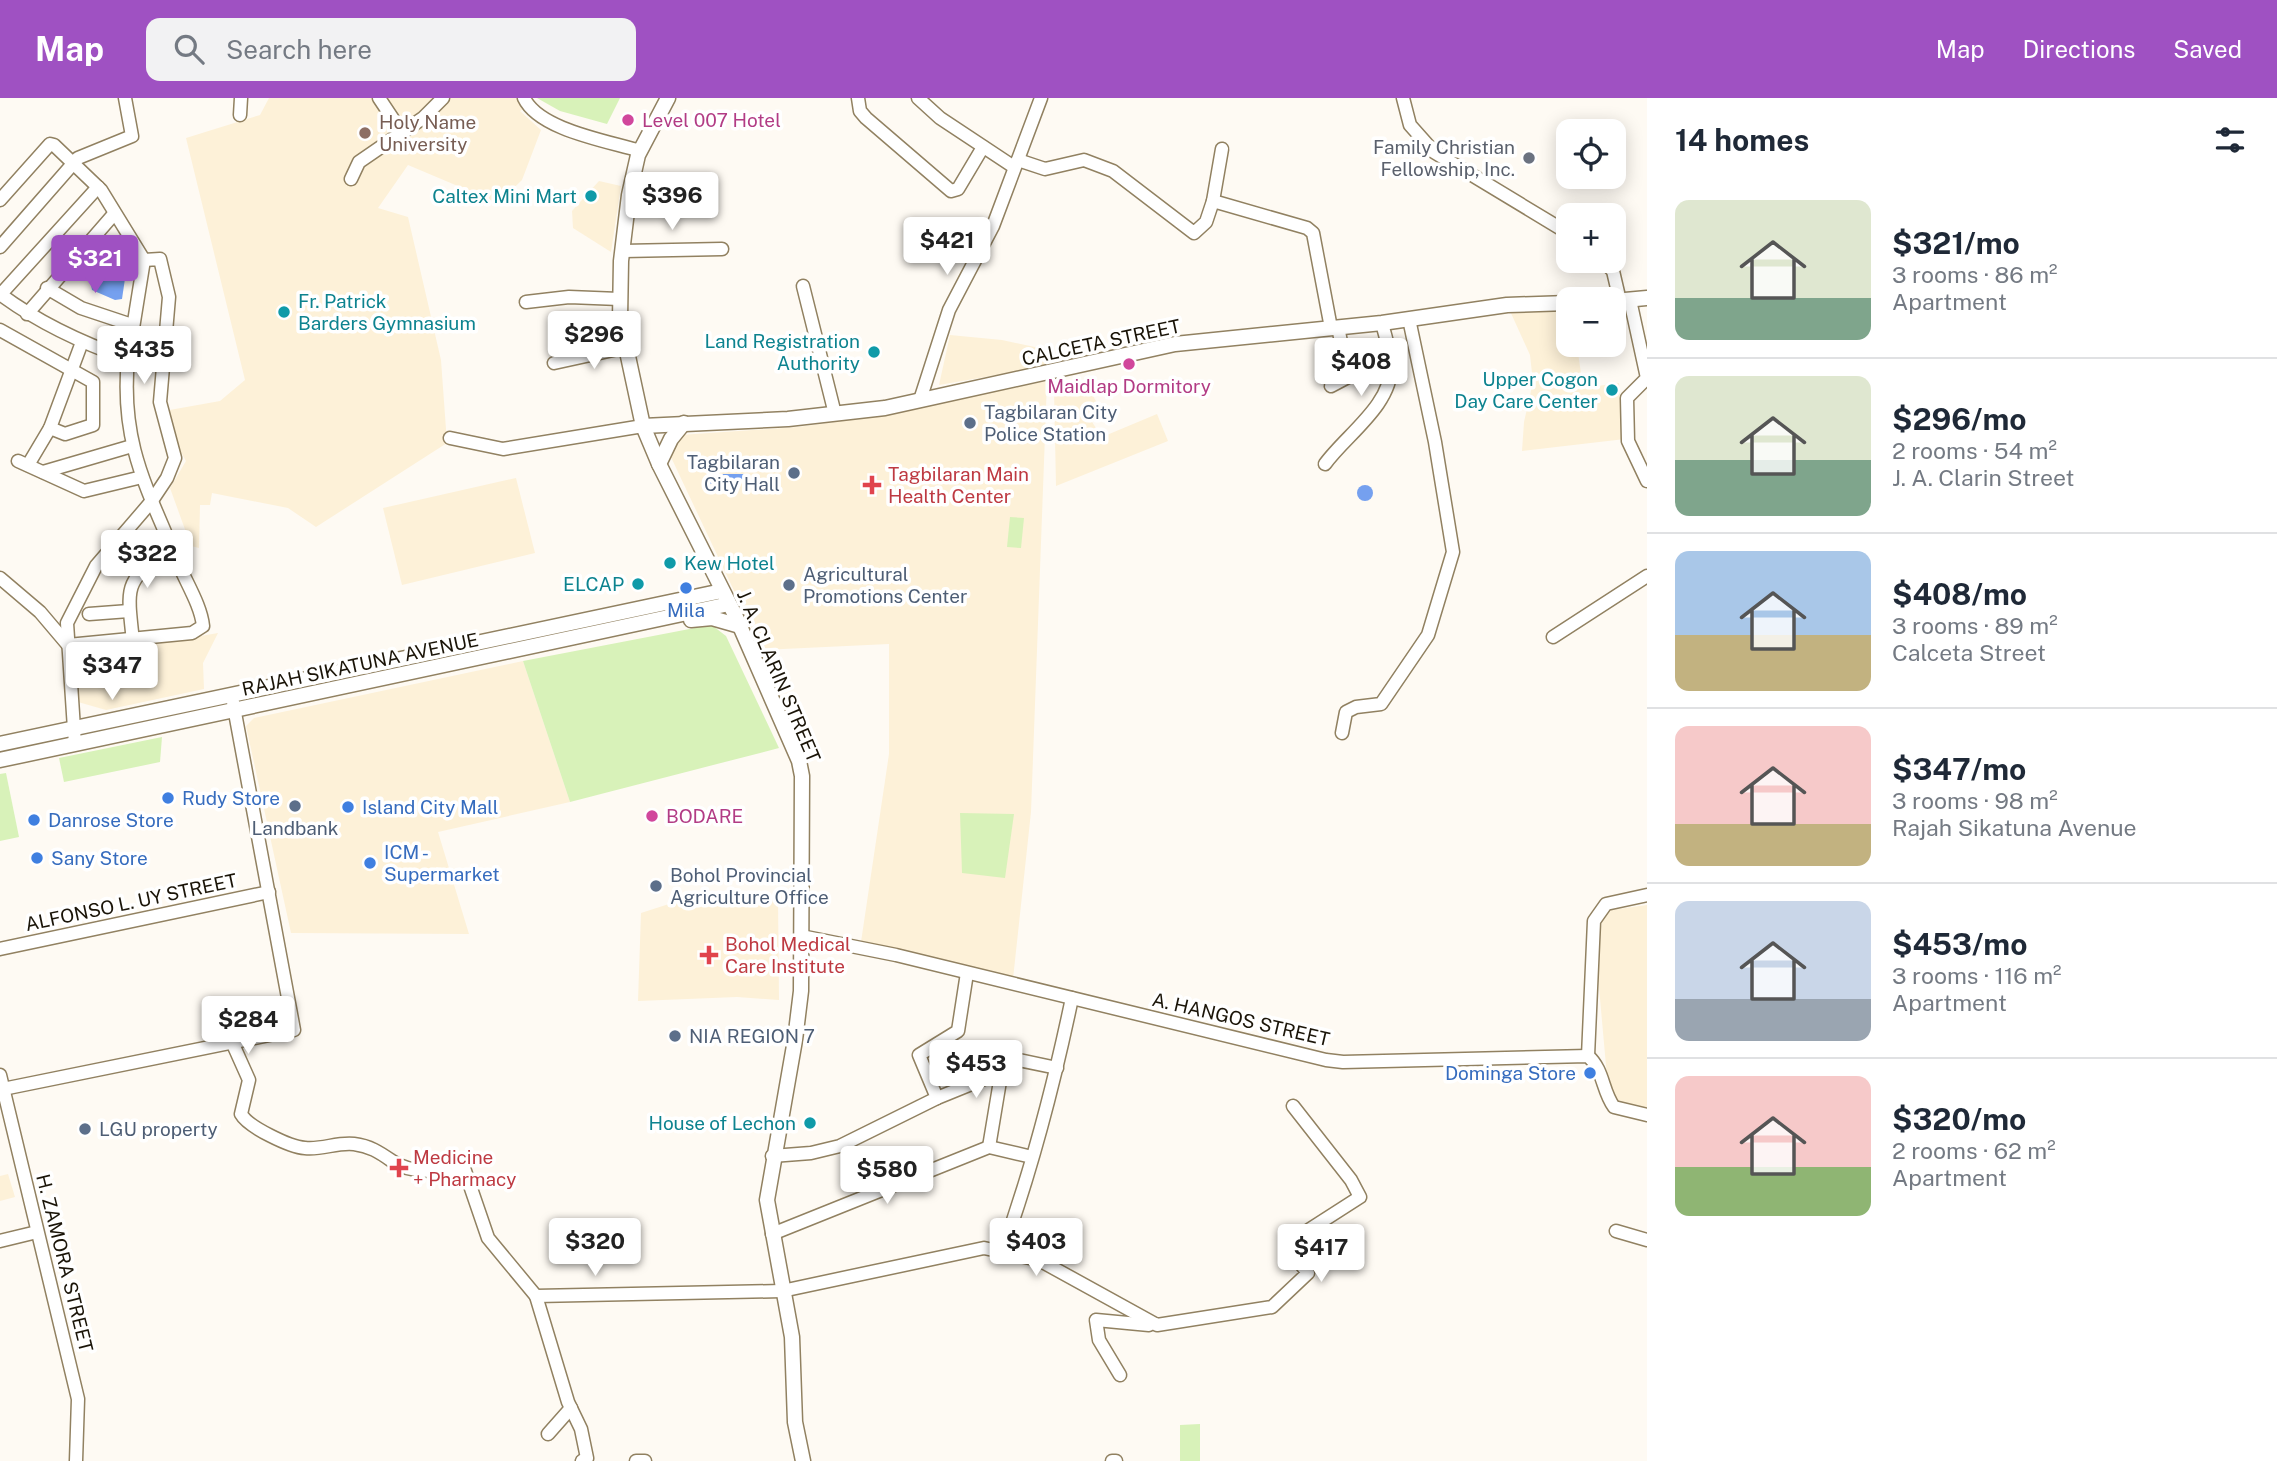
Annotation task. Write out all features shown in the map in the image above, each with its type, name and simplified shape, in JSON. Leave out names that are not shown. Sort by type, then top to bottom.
[{"type":"main road","name":"J. A. CLARIN STREET","points":[[668,98],[640,150],[629,195],[619,299],[643,426],[659,464],[740,626],[801,768],[801,991],[795,1040],[766,1200],[792,1336],[795,1422],[803,1461]]},
{"type":"main road","points":[[1626,300],[1647,298]]},
{"type":"main road","name":"CALCETA STREET","points":[[643,426],[835,414],[920,400],[1175,344],[1382,323],[1507,305],[1556,303]]},
{"type":"main road","points":[[659,464],[671,439],[684,423]]},
{"type":"main road","points":[[0,744],[211,699],[524,641],[725,597]]},
{"type":"main road","name":"RAJAH SIKATUNA AVENUE","points":[[0,760],[234,711],[524,641],[670,617],[725,597]]},
{"type":"main road","points":[[670,617],[685,621],[712,618],[740,626]]},
{"type":"main road","points":[[211,699],[214,715]]},
{"type":"street","points":[[0,247],[87,152],[132,136],[125,98]]},
{"type":"street","points":[[240,116],[241,98]]},
{"type":"street","points":[[379,98],[402,134]]},
{"type":"street","points":[[351,179],[359,162],[402,134],[443,98]]},
{"type":"street","points":[[524,98],[528,107],[562,128],[640,150]]},
{"type":"street","points":[[858,98],[860,111],[866,118],[951,191],[958,189],[983,147]]},
{"type":"street","points":[[918,98],[983,147],[1016,164],[1045,169],[1084,160],[1113,171],[1194,233],[1206,222],[1213,201],[1222,149]]},
{"type":"street","points":[[920,400],[949,310],[993,226],[1041,98]]},
{"type":"street","points":[[1403,98],[1410,125],[1434,152],[1556,226]]},
{"type":"street","points":[[0,200],[50,144],[54,145],[97,187],[144,260],[128,359],[126,421],[151,502],[203,626],[192,633],[68,646]]},
{"type":"street","points":[[97,187],[0,294],[27,314],[82,342],[128,359]]},
{"type":"street","points":[[1213,201],[1232,209],[1298,224],[1313,233],[1348,377],[1331,386]]},
{"type":"street","points":[[27,314],[114,214]]},
{"type":"street","points":[[623,251],[722,249]]},
{"type":"street","points":[[75,744],[66,623],[96,566],[151,502],[167,478],[175,458],[162,419],[160,402],[169,297],[160,259],[144,260]]},
{"type":"street","points":[[803,286],[835,414]]},
{"type":"street","points":[[47,288],[81,308],[132,325]]},
{"type":"street","points":[[526,302],[569,297],[619,299]]},
{"type":"street","points":[[1626,316],[1647,378],[1627,398],[1628,441],[1647,481]]},
{"type":"street","points":[[1342,733],[1346,712],[1356,707],[1381,704],[1395,679],[1420,649],[1434,618],[1453,552],[1432,429],[1409,319]]},
{"type":"street","points":[[1325,464],[1383,395],[1391,364],[1382,323]]},
{"type":"street","points":[[0,330],[93,382],[93,425],[65,434],[50,428]]},
{"type":"street","points":[[82,342],[50,428],[23,463],[90,492],[142,477]]},
{"type":"street","points":[[554,363],[627,347]]},
{"type":"street","points":[[450,438],[503,449],[643,426]]},
{"type":"street","points":[[43,472],[132,446]]},
{"type":"street","points":[[133,641],[127,593],[134,578],[170,543]]},
{"type":"street","points":[[1553,637],[1647,576]]},
{"type":"street","points":[[0,578],[40,612],[68,646]]},
{"type":"street","points":[[89,614],[129,611]]},
{"type":"street","points":[[3,1089],[294,1030],[232,695]]},
{"type":"street","name":"ALFONSO L. UY STREET","points":[[0,949],[269,892]]},
{"type":"street","points":[[1647,895],[1606,904],[1594,921],[1588,1056],[1600,1069],[1606,1097],[1614,1107],[1647,1115]]},
{"type":"street","name":"A. HANGOS STREET","points":[[801,936],[896,955],[1273,1048],[1343,1062],[1588,1056]]},
{"type":"street","points":[[937,1098],[919,1055],[958,1031],[967,973]]},
{"type":"street","points":[[1002,1252],[1057,1068],[1072,998]]},
{"type":"street","points":[[232,1042],[249,1080],[241,1114],[244,1121],[262,1132],[303,1149],[352,1144],[373,1148],[384,1153],[391,1161],[417,1172],[464,1168],[488,1238],[536,1296],[571,1408],[586,1445],[587,1458],[582,1461]]},
{"type":"street","points":[[989,1147],[1004,1057],[1057,1068]]},
{"type":"street","points":[[772,1156],[811,1153],[839,1146],[937,1098],[1002,1072]]},
{"type":"street","name":"H. ZAMORA STREET","points":[[0,1075],[78,1399],[76,1461]]},
{"type":"street","points":[[1120,1375],[1099,1340],[1096,1320],[1157,1325],[1272,1307],[1308,1273],[1291,1252],[1293,1240],[1360,1198],[1355,1186],[1293,1106]]},
{"type":"street","points":[[772,1234],[989,1147],[1032,1157]]},
{"type":"street","points":[[1616,1231],[1647,1240]]},
{"type":"street","points":[[0,1241],[37,1232]]},
{"type":"street","points":[[536,1296],[782,1291],[984,1248],[1039,1260],[1157,1325]]},
{"type":"street","points":[[548,1434],[571,1408]]},
{"type":"street","points":[[636,1461],[645,1461]]},
{"type":"shaded area","name":"Holy Name University","points":[[269,98],[530,98],[533,103],[520,111],[541,130],[522,180],[498,203],[408,165],[378,208],[408,217],[441,360],[447,443],[316,527],[288,508],[212,493],[210,505],[200,505],[199,548],[191,546],[170,488],[186,461],[168,429],[164,411],[220,401],[245,380],[186,138],[260,115]]},
{"type":"shaded area","points":[[599,181],[621,186],[611,252],[573,228],[572,211]]},
{"type":"shaded area","points":[[1556,309],[1556,357],[1579,357],[1583,388],[1619,383],[1625,439],[1522,451],[1524,422],[1533,382],[1530,355],[1510,311]]},
{"type":"shaded area","points":[[950,335],[1002,340],[1049,350],[1048,366],[939,385]]},
{"type":"shaded area","points":[[1047,381],[1031,812],[1013,979],[861,942],[889,754],[889,644],[762,650],[669,453],[680,435],[798,427],[876,416]]},
{"type":"shaded area","points":[[1085,381],[1097,403],[1092,422],[1102,437],[1157,414],[1168,441],[1056,486],[1054,390]]},
{"type":"shaded area","points":[[516,478],[535,553],[402,585],[383,508]]},
{"type":"shaded area","points":[[218,633],[203,663],[204,689],[106,710],[78,702],[75,658]]},
{"type":"shaded area","name":"Island City Mall","points":[[523,661],[570,802],[438,832],[469,934],[291,933],[246,726],[254,718]]},
{"type":"shaded area","name":"Bohol Medical Care Institute","points":[[778,898],[779,1000],[737,997],[638,1001],[641,913],[672,903]]},
{"type":"shaded area","points":[[1647,905],[1647,1110],[1628,1109],[1609,1099],[1596,954],[1604,911]]},
{"type":"shaded area","points":[[8,1174],[15,1197],[0,1201],[0,1176]]},
{"type":"green space","points":[[537,98],[620,98],[607,124],[560,111]]},
{"type":"green space","points":[[1010,517],[1024,518],[1021,548],[1007,547]]},
{"type":"green space","points":[[713,626],[726,636],[779,748],[570,802],[523,661]]},
{"type":"green space","points":[[162,737],[160,762],[64,782],[59,758]]},
{"type":"green space","points":[[6,773],[19,837],[0,841],[0,774]]},
{"type":"green space","points":[[960,813],[1014,814],[1005,878],[962,873]]},
{"type":"green space","points":[[1200,1424],[1200,1461],[1180,1461],[1180,1425]]},
{"type":"water","points":[[117,247],[127,265],[122,299],[115,300],[92,290],[88,267],[94,255]]},
{"type":"water","points":[[709,474],[746,474],[746,479],[710,484]]},
{"type":"water","points":[[1362,485],[1368,485],[1373,493],[1371,499],[1362,501],[1357,496],[1357,490]]},
{"type":"place","name":"Level 007 Hotel","points":[[628,120]]},
{"type":"place","name":"Holy Name University","points":[[365,133]]},
{"type":"place","name":"Family Christian Fellowship, Inc.","points":[[1529,158]]},
{"type":"place","name":"Caltex Mini Mart","points":[[591,196]]},
{"type":"place","name":"Fr. Patrick Barders Gymnasium","points":[[284,312]]},
{"type":"place","name":"Land Registration Authority","points":[[874,352]]},
{"type":"place","name":"Maidlap Dormitory","points":[[1129,364]]},
{"type":"place","name":"Upper Cogon Day Care Center","points":[[1612,390]]},
{"type":"place","name":"Tagbilaran City Police Station","points":[[970,423]]},
{"type":"place","name":"Tagbilaran City Hall","points":[[794,473]]},
{"type":"place","name":"Tagbilaran Main Health Center","points":[[872,485]]},
{"type":"place","name":"Kew Hotel","points":[[670,563]]},
{"type":"place","name":"ELCAP","points":[[638,584]]},
{"type":"place","name":"Agricultural Promotions Center","points":[[789,585]]},
{"type":"place","name":"Mila","points":[[686,588]]},
{"type":"place","name":"Rudy Store","points":[[168,798]]},
{"type":"place","name":"Landbank","points":[[295,806]]},
{"type":"place","name":"Island City Mall","points":[[348,807]]},
{"type":"place","name":"BODARE","points":[[652,816]]},
{"type":"place","name":"Danrose Store","points":[[34,820]]},
{"type":"place","name":"Sany Store","points":[[37,858]]},
{"type":"place","name":"ICM - Supermarket","points":[[370,863]]},
{"type":"place","name":"Bohol Provincial Agriculture Office","points":[[656,886]]},
{"type":"place","name":"Bohol Medical Care Institute","points":[[709,955]]},
{"type":"place","name":"NIA REGION 7","points":[[675,1036]]},
{"type":"place","name":"Dominga Store","points":[[1590,1073]]},
{"type":"place","name":"House of Lechon","points":[[810,1123]]},
{"type":"place","name":"LGU property","points":[[85,1129]]},
{"type":"place","name":"Medicine + Pharmacy","points":[[399,1168]]}]
